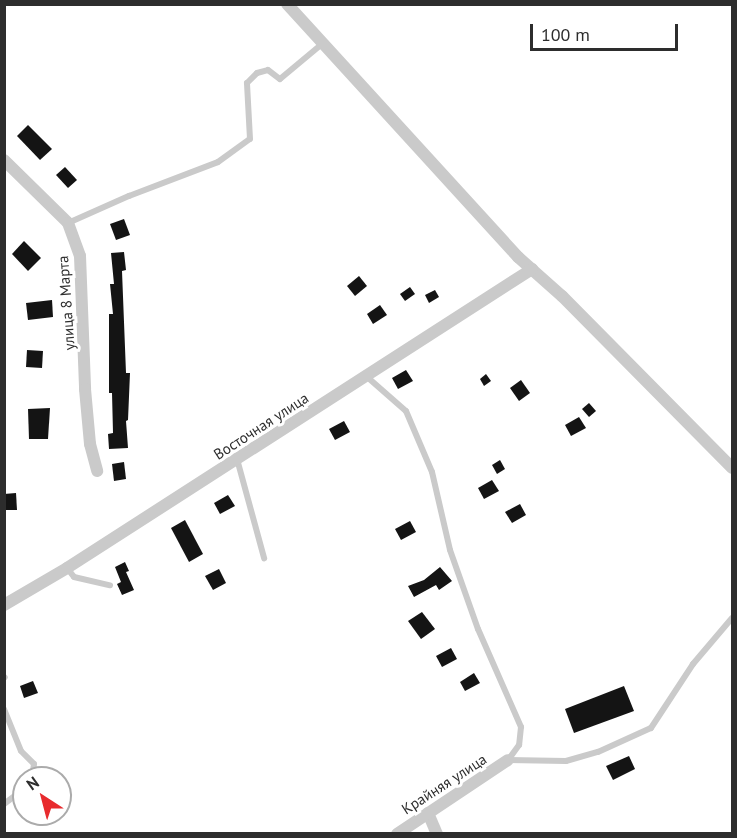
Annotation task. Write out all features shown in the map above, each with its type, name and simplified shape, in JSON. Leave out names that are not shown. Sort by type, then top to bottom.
[{"type":"street","points":[[287,4],[532,269],[732,468]]},
{"type":"street","name":"улица 8 Марта","points":[[4,160],[68,223],[80,256],[85,389],[90,444],[97,471]]},
{"type":"street","name":"Восточная улица","points":[[4,605],[67,568],[532,269]]},
{"type":"street","name":"Крайняя улица","points":[[397,834],[508,760]]},
{"type":"street","points":[[428,813],[437,834]]},
{"type":"lane","points":[[68,223],[218,162],[250,139],[248,83],[257,73],[268,70],[280,79],[322,44]]},
{"type":"lane","points":[[366,376],[406,411],[432,472],[450,550],[478,629],[521,727],[519,745],[508,760]]},
{"type":"lane","points":[[237,459],[264,558]]},
{"type":"lane","points":[[67,568],[74,577],[110,585]]},
{"type":"lane","points":[[508,760],[566,761],[598,752],[651,728],[693,663],[732,618]]},
{"type":"lane","points":[[4,709],[21,751],[34,766]]},
{"type":"building","points":[[28,125],[52,149],[40,160],[17,136]]},
{"type":"building","points":[[65,167],[77,180],[68,188],[56,175]]},
{"type":"building","points":[[124,219],[130,235],[116,240],[110,224]]},
{"type":"building","points":[[24,241],[41,258],[28,271],[12,254]]},
{"type":"building","points":[[124,252],[126,270],[122,271],[126,373],[130,373],[128,420],[126,421],[128,448],[109,449],[108,434],[113,433],[112,393],[109,393],[109,314],[113,314],[110,284],[114,284],[111,253]]},
{"type":"building","points":[[359,276],[367,286],[355,296],[347,286]]},
{"type":"building","points":[[410,287],[415,294],[405,301],[400,294]]},
{"type":"building","points":[[435,290],[439,297],[429,303],[425,295]]},
{"type":"building","points":[[52,300],[53,317],[28,320],[26,303]]},
{"type":"building","points":[[380,305],[387,315],[373,324],[367,314]]},
{"type":"building","points":[[27,350],[43,351],[42,368],[26,367]]},
{"type":"building","points":[[406,370],[413,381],[398,389],[392,378]]},
{"type":"building","points":[[486,374],[491,381],[484,386],[480,379]]},
{"type":"building","points":[[521,380],[530,393],[519,401],[510,388]]},
{"type":"building","points":[[589,403],[596,411],[589,417],[582,409]]},
{"type":"building","points":[[50,408],[48,439],[29,439],[28,409]]},
{"type":"building","points":[[579,417],[586,428],[571,436],[565,425]]},
{"type":"building","points":[[344,421],[350,432],[335,440],[329,429]]},
{"type":"building","points":[[500,460],[505,469],[497,474],[492,465]]},
{"type":"building","points":[[124,462],[126,479],[114,481],[112,464]]},
{"type":"building","points":[[492,480],[499,491],[484,499],[478,488]]},
{"type":"building","points":[[16,493],[17,510],[4,510],[4,494]]},
{"type":"building","points":[[228,495],[235,506],[220,514],[214,503]]},
{"type":"building","points":[[520,504],[526,515],[512,523],[505,512]]},
{"type":"building","points":[[185,520],[203,554],[189,562],[171,528]]},
{"type":"building","points":[[410,521],[416,532],[401,540],[395,529]]},
{"type":"building","points":[[125,562],[129,571],[126,572],[134,590],[122,595],[117,584],[121,582],[115,567]]},
{"type":"building","points":[[440,567],[452,581],[439,590],[436,585],[414,597],[408,586],[424,580]]},
{"type":"building","points":[[219,569],[226,583],[213,590],[205,576]]},
{"type":"building","points":[[422,612],[435,629],[421,639],[408,621]]},
{"type":"building","points":[[451,648],[457,659],[442,667],[436,656]]},
{"type":"building","points":[[474,673],[480,683],[465,691],[460,682]]},
{"type":"building","points":[[33,681],[38,693],[24,698],[20,686]]},
{"type":"building","points":[[624,686],[634,711],[574,733],[565,709]]},
{"type":"building","points":[[629,756],[635,769],[613,780],[606,766]]}]
